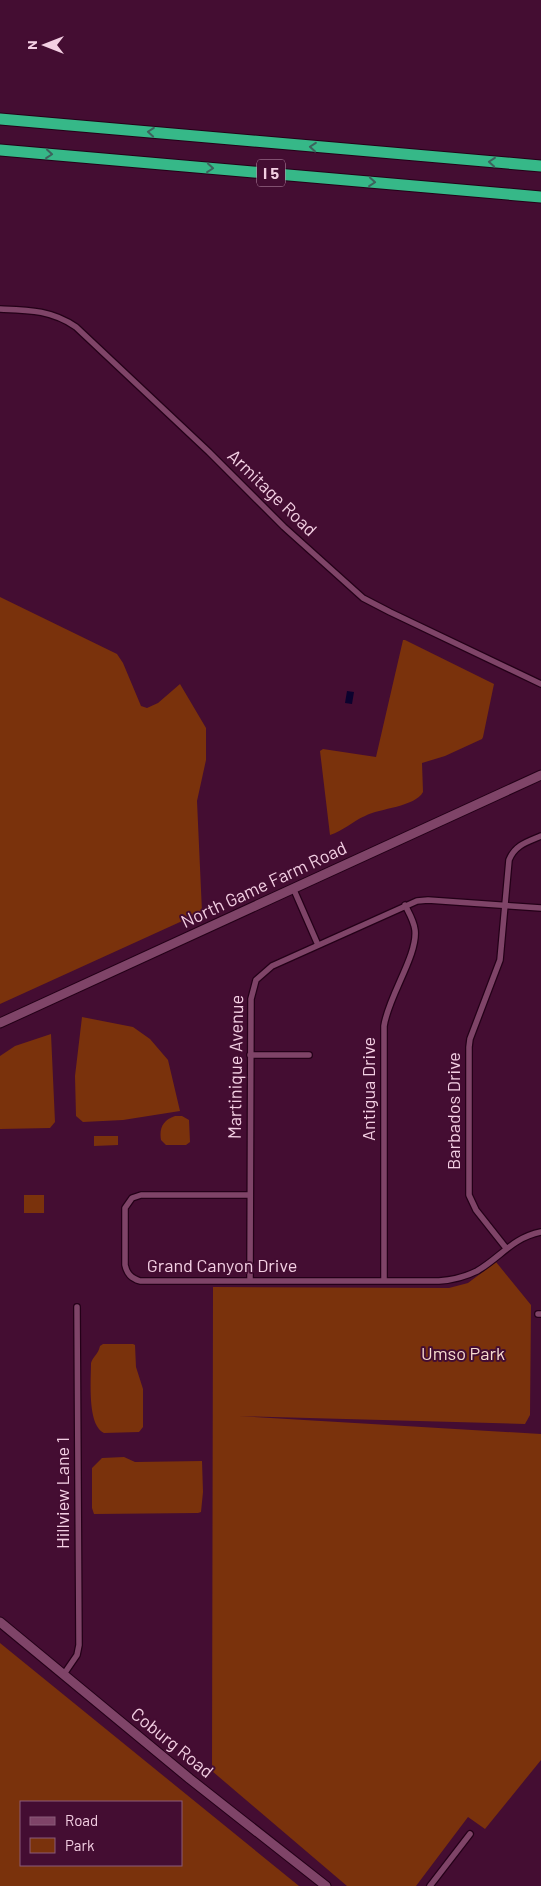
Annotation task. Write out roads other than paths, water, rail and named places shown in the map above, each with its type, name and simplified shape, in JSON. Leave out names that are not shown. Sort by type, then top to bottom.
[{"type":"highway","name":"I 5","points":[[0,119],[541,166]]},
{"type":"highway","name":"I 5","points":[[0,150],[541,197]]},
{"type":"main road","name":"North Game Farm Road","points":[[0,1023],[541,776]]},
{"type":"main road","name":"Coburg Road","points":[[0,1622],[190,1779],[326,1886]]},
{"type":"street","name":"Armitage Road","points":[[0,309],[32,310],[49,313],[76,327],[209,452],[284,527],[363,598],[541,684]]},
{"type":"street","name":"Barbados Drive","points":[[506,1248],[473,1206],[469,1195],[469,1043],[500,960],[508,865],[513,852],[521,845],[541,836]]},
{"type":"street","points":[[294,890],[318,945]]},
{"type":"street","name":"Martinique Avenue","points":[[250,1281],[251,994],[256,980],[272,966],[417,900],[541,908]]},
{"type":"street","name":"Antigua Drive","points":[[384,1281],[384,1026],[387,1012],[415,941],[415,928],[405,905]]},
{"type":"street","points":[[250,1055],[309,1055]]},
{"type":"street","name":"Grand Canyon Drive","points":[[250,1195],[141,1195],[132,1198],[125,1208],[125,1265],[128,1273],[140,1281],[454,1280],[479,1270],[506,1248],[528,1235],[541,1232]]},
{"type":"street","name":"Hillview Lane 1","points":[[64,1674],[76,1657],[79,1645],[77,1307]]},
{"type":"street","points":[[430,1886],[470,1834]]},
{"type":"park label","name":"Umso Park","points":[[463,1354]]}]
